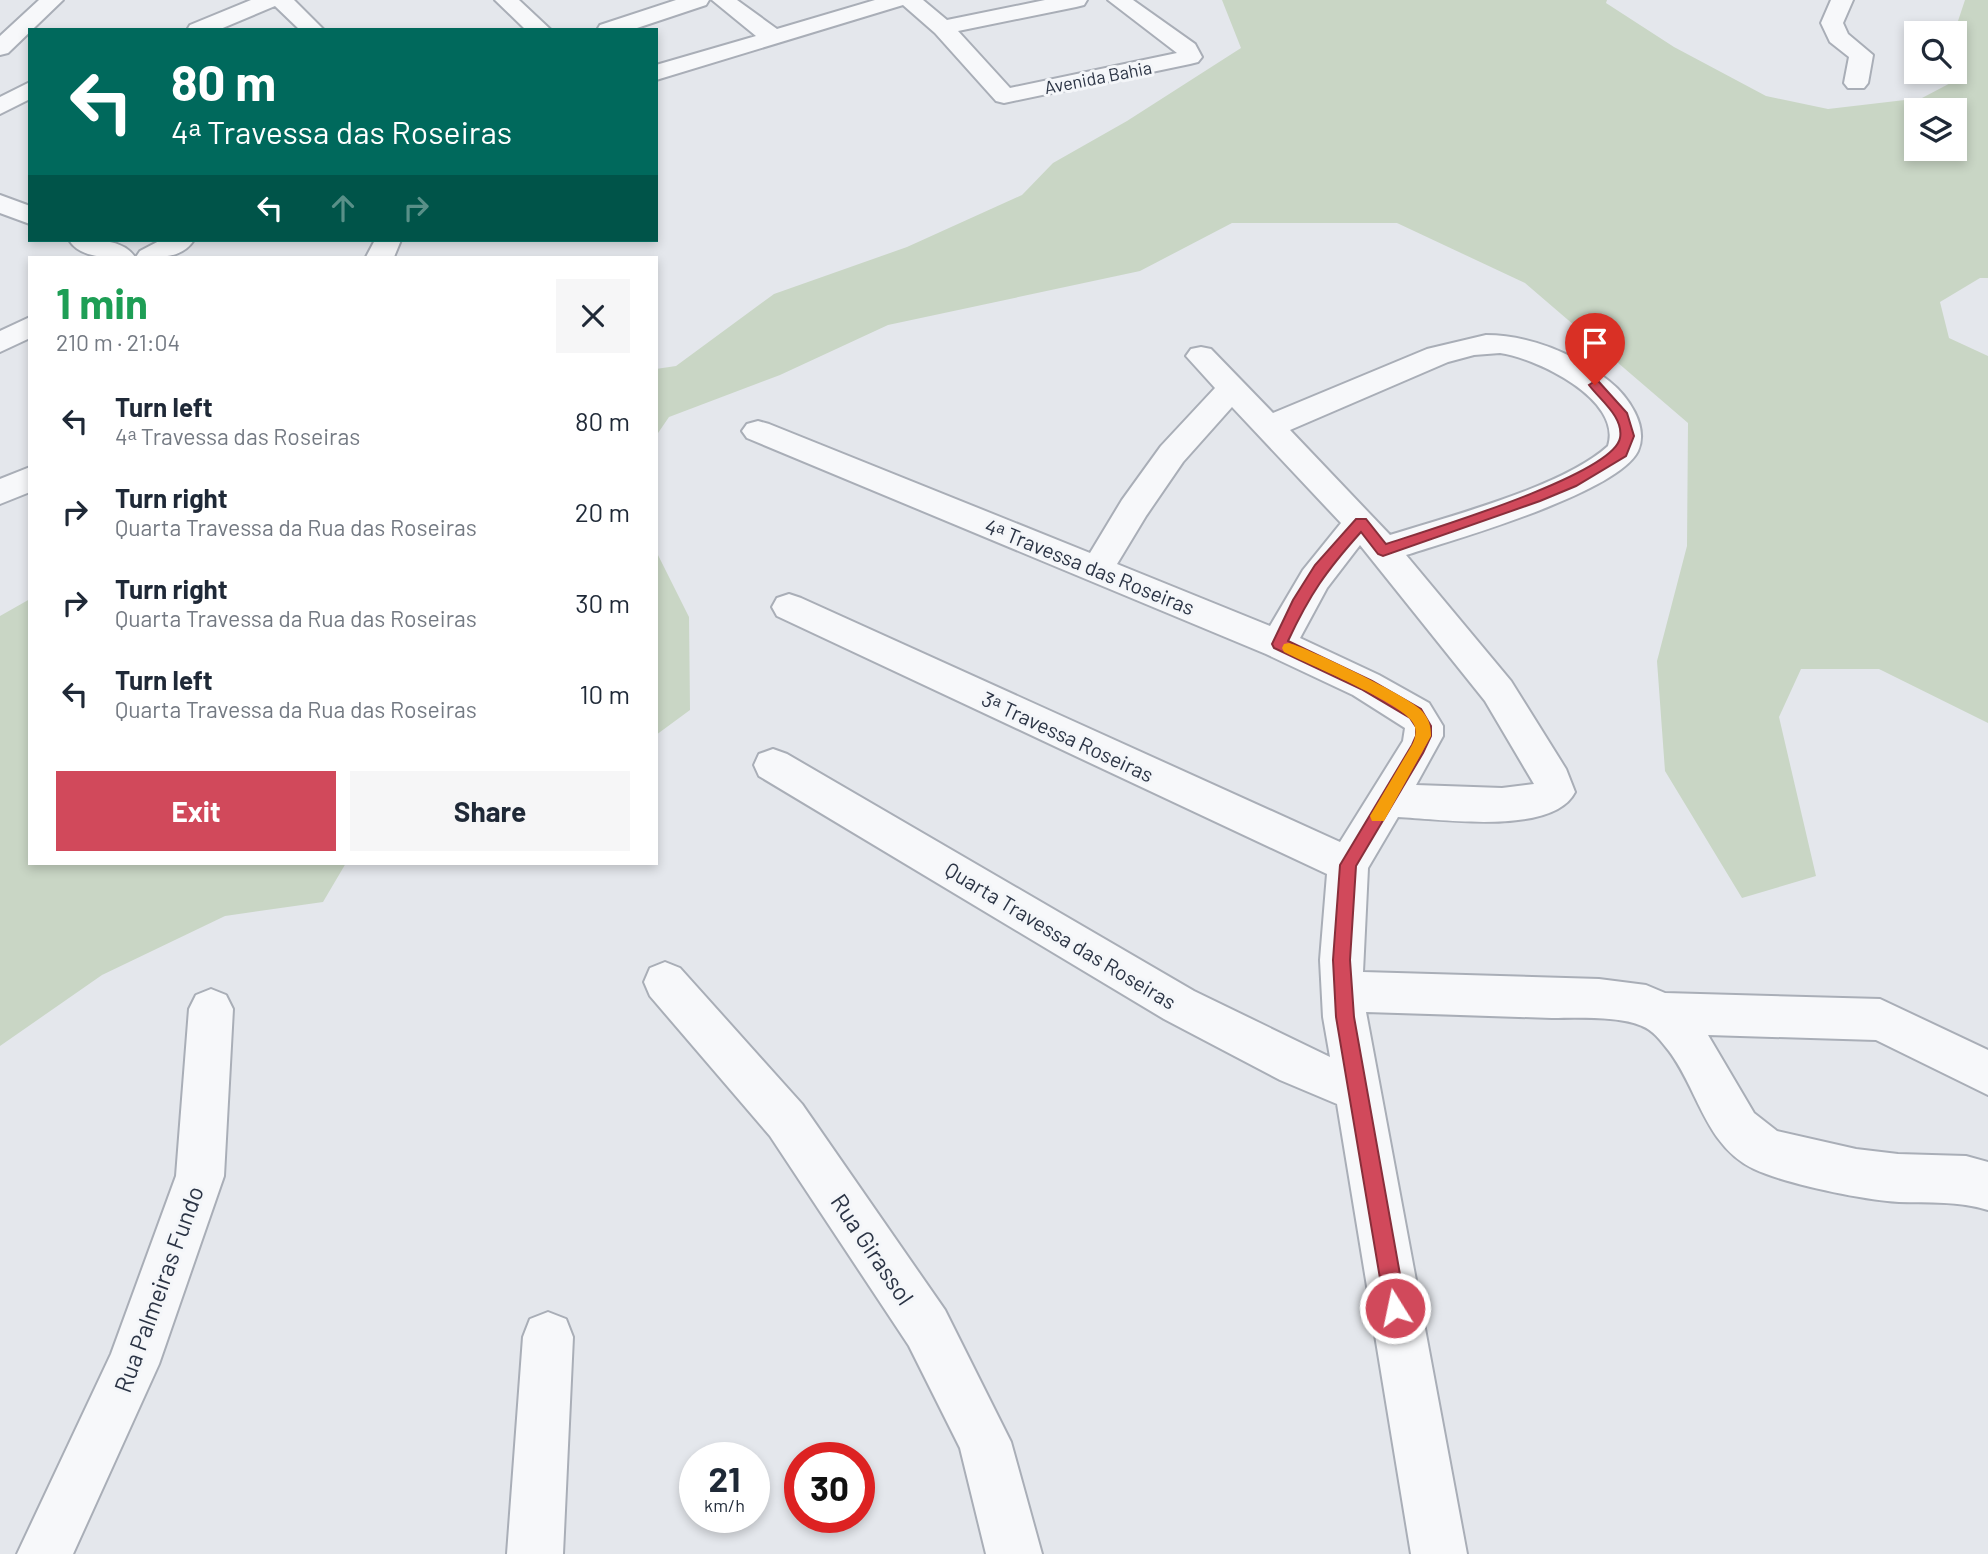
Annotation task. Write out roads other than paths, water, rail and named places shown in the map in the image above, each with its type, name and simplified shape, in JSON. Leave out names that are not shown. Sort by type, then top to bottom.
[{"type":"street","points":[[0,48],[52,0]]},
{"type":"street","points":[[203,28],[270,0]]},
{"type":"street","points":[[281,0],[311,28]]},
{"type":"street","points":[[506,0],[538,28]]},
{"type":"street","points":[[614,28],[698,0]]},
{"type":"street","points":[[723,0],[774,38]]},
{"type":"street","points":[[658,72],[898,0]]},
{"type":"street","name":"Avenida Bahia","points":[[910,0],[943,28],[1004,96],[1190,57],[1187,49],[1119,0]]},
{"type":"street","points":[[943,28],[1076,0]]},
{"type":"street","points":[[1842,0],[1832,23],[1838,37],[1861,55],[1856,83]]},
{"type":"street","points":[[0,80],[28,81]]},
{"type":"street","points":[[0,107],[28,90]]},
{"type":"street","points":[[0,203],[28,215]]},
{"type":"street","points":[[87,242],[119,256]]},
{"type":"street","points":[[152,256],[177,242]]},
{"type":"street","points":[[0,343],[28,327]]},
{"type":"street","points":[[1268,427],[1439,355],[1484,344],[1509,343],[1543,355],[1595,385],[1620,413],[1627,436],[1621,453],[1603,466],[1571,483],[1518,505],[1383,551]]},
{"type":"street","points":[[1201,356],[1361,523],[1498,691],[1552,780],[1556,792],[1551,797],[1523,804],[1388,800],[1348,865],[1341,960],[1345,1017],[1439,1554]]},
{"type":"street","points":[[1098,569],[1134,508],[1172,454],[1231,389]]},
{"type":"street","name":"4ᵃ Travessa das Roseiras","points":[[758,431],[1279,644],[1366,685],[1416,713],[1423,726],[1424,736],[1388,800]]},
{"type":"street","points":[[0,493],[28,479]]},
{"type":"street","points":[[1279,644],[1300,600],[1320,568],[1361,523]]},
{"type":"street","name":"3ᵃ Travessa Roseiras","points":[[789,607],[1348,865]]},
{"type":"street","name":"Quarta Travessa das Roseiras","points":[[773,765],[1179,1005],[1296,1065],[1357,1090]]},
{"type":"street","name":"Rua Girassol","points":[[665,982],[786,1120],[927,1328],[985,1442],[1014,1554]]},
{"type":"street","points":[[1343,991],[1599,999],[1646,1004],[1661,1013],[1686,1038],[1720,1102],[1738,1129],[1754,1144],[1772,1153],[1856,1172],[1898,1178],[1966,1180],[1988,1186]]},
{"type":"street","name":"Rua Palmeiras Fundo","points":[[45,1554],[133,1364],[200,1176],[211,1009]]},
{"type":"street","points":[[1661,1013],[1880,1020],[1988,1073]]},
{"type":"street","points":[[535,1554],[548,1337]]}]
